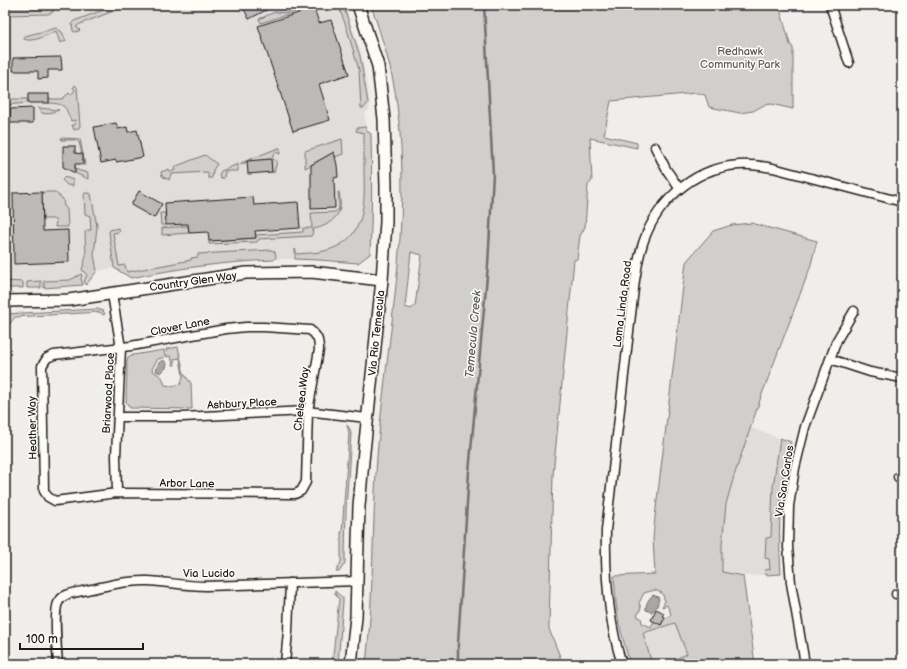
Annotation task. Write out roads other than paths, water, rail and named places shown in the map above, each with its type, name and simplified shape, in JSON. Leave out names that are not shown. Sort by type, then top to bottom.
[{"type":"street","name":"Via Rio Temecula","points":[[351,664],[356,617],[359,506],[382,280],[386,222],[386,156],[384,119],[378,66],[358,5]]},
{"type":"street","points":[[830,5],[849,63]]},
{"type":"street","points":[[655,146],[666,169],[679,188]]},
{"type":"street","name":"Loma Linda Road","points":[[622,664],[613,630],[608,595],[606,530],[635,280],[640,250],[648,229],[661,208],[679,188],[701,175],[721,168],[738,165],[755,165],[773,168],[902,202]]},
{"type":"street","name":"Country Glen Way","points":[[5,300],[69,300],[246,274],[311,272],[382,280]]},
{"type":"street","name":"Briarwood Place","points":[[112,294],[121,348],[116,476],[117,493]]},
{"type":"street","name":"Via San Carlos","points":[[805,664],[791,583],[788,547],[789,506],[795,468],[805,426],[837,340],[854,311]]},
{"type":"street","name":"Clover Lane","points":[[54,355],[121,348],[239,327],[310,330]]},
{"type":"street","name":"Chelsea Way","points":[[307,475],[308,411],[319,350],[319,340],[310,330]]},
{"type":"street","name":"Heather Way","points":[[54,355],[47,358],[42,366],[44,491],[48,497],[55,501]]},
{"type":"street","points":[[830,358],[870,372],[902,378]]},
{"type":"street","name":"Ashbury Place","points":[[118,417],[182,417],[308,411],[367,418]]},
{"type":"street","name":"Arbor Lane","points":[[55,501],[117,493],[203,495],[295,494],[301,491],[306,482],[307,475]]},
{"type":"street","name":"Via Lucido","points":[[58,664],[56,613],[58,603],[63,596],[110,584],[132,581],[148,581],[188,586],[357,581]]},
{"type":"street","points":[[285,664],[290,583]]},
{"type":"waterway","name":"Temecula Creek","points":[[458,664],[458,643],[469,472],[488,265],[493,174],[484,5]]},
{"type":"park label","name":"Redhawk Community Park","points":[[740,57]]}]
